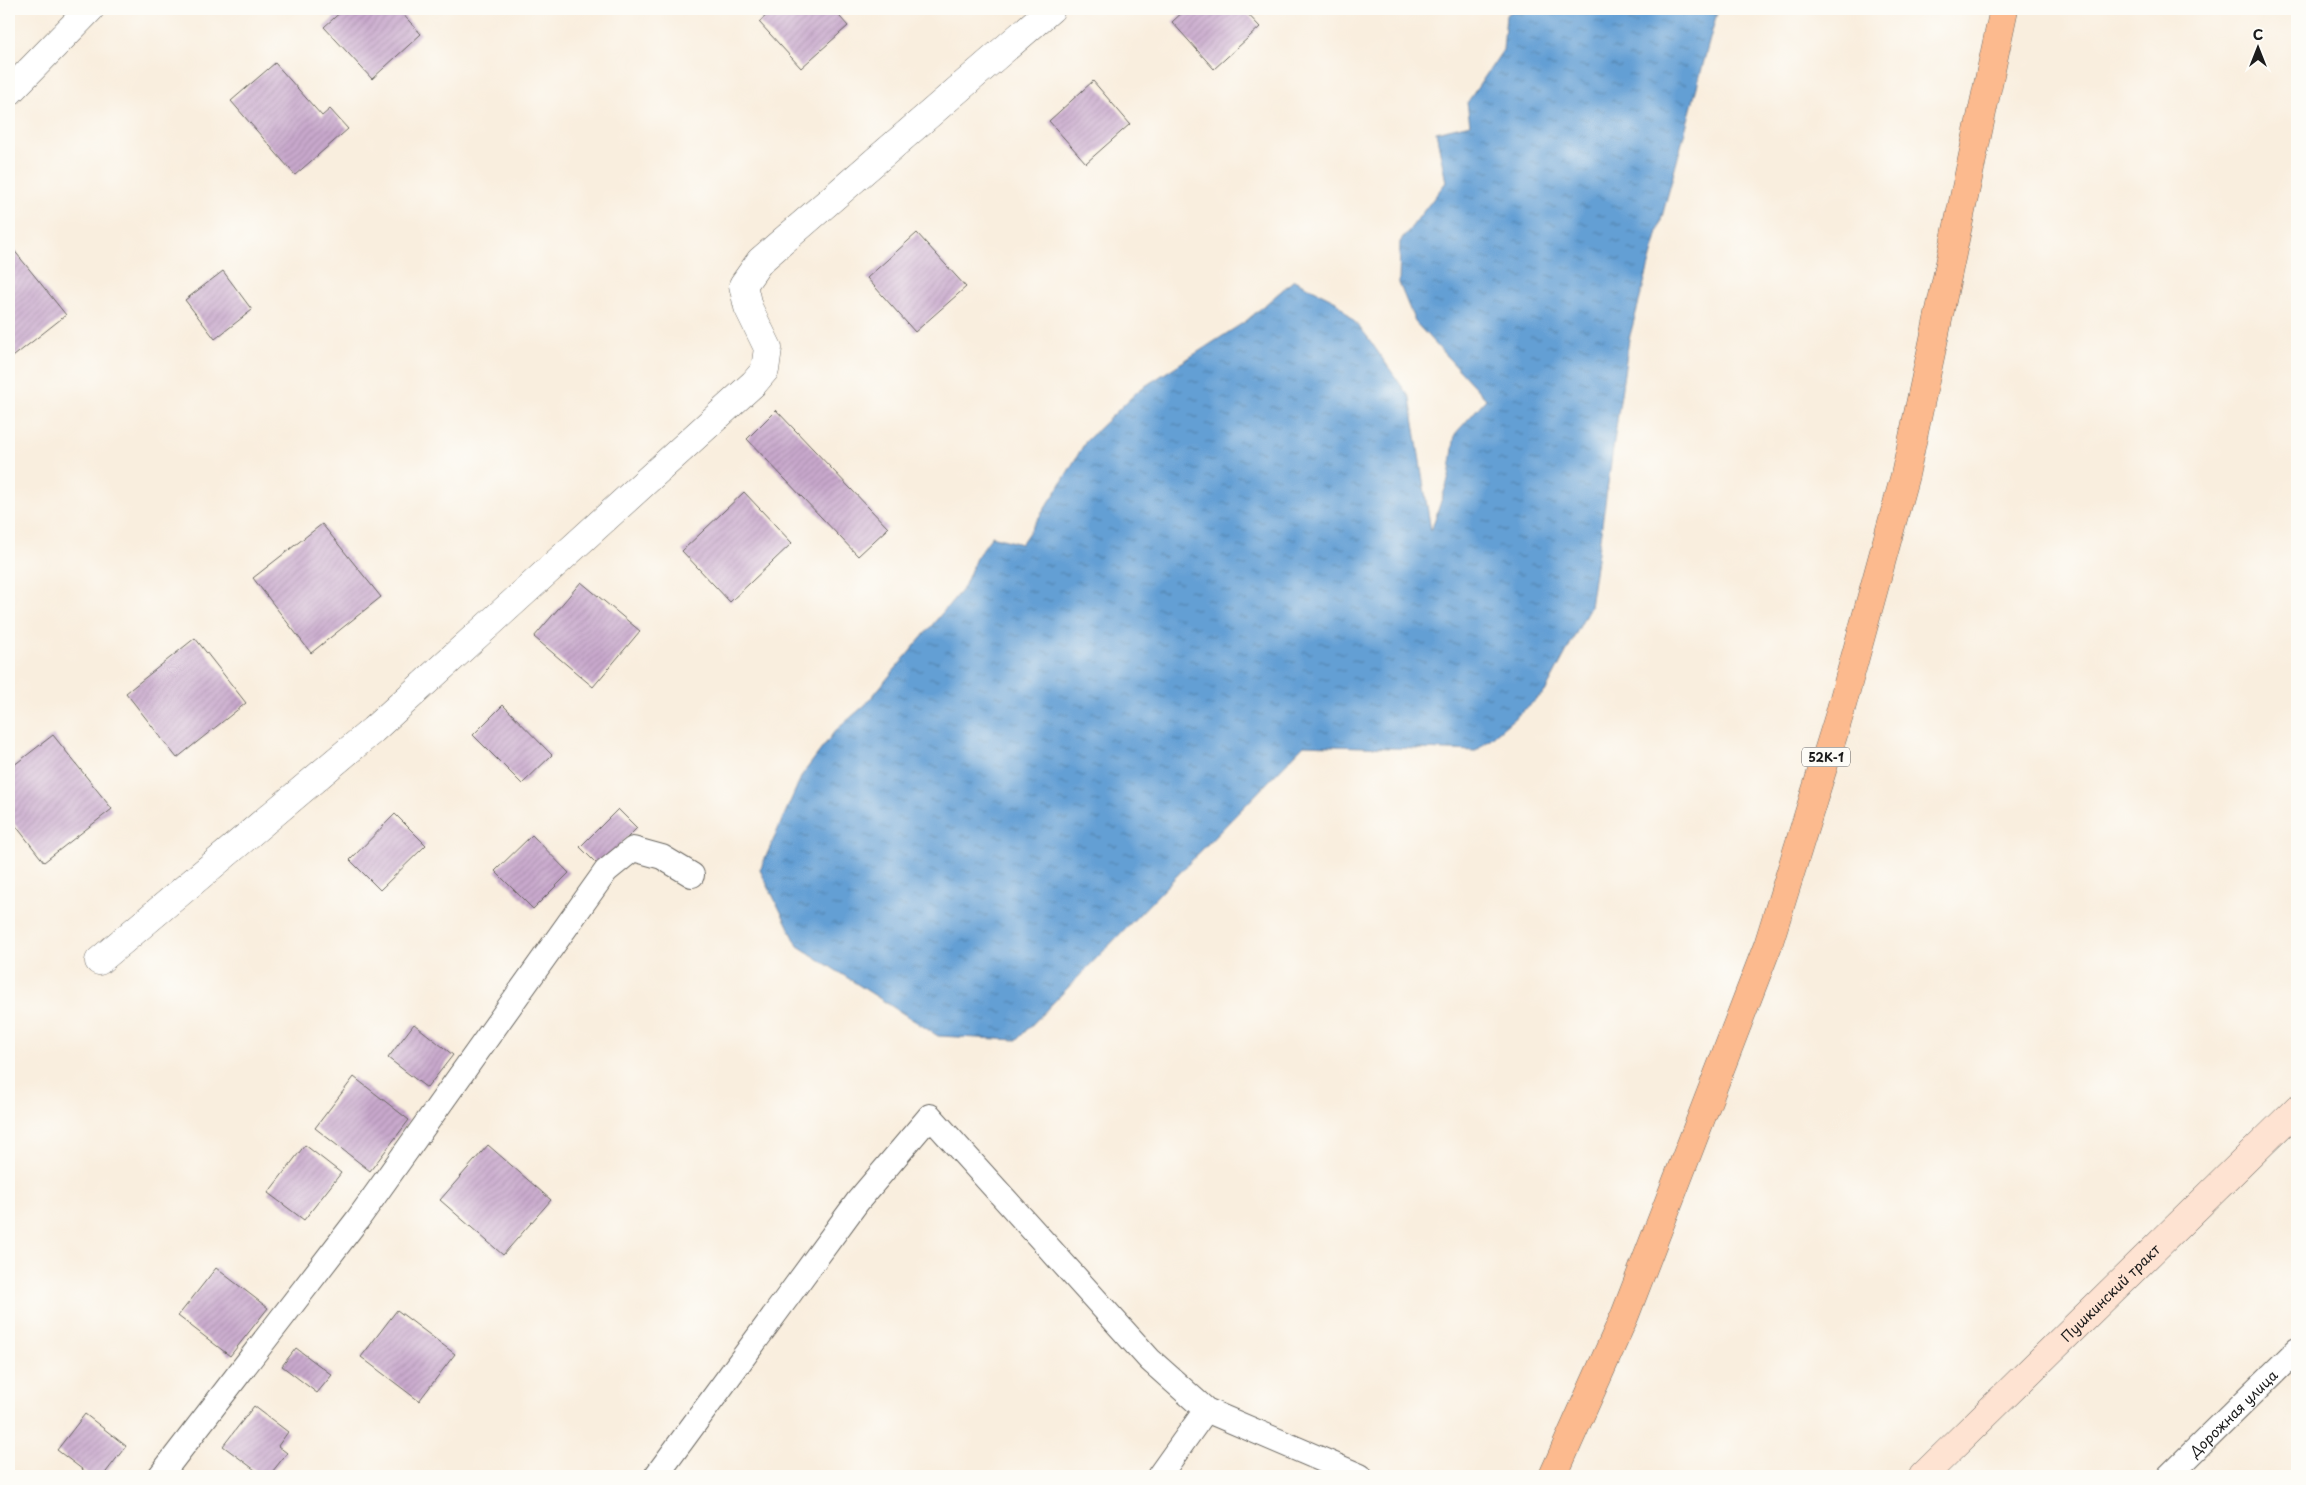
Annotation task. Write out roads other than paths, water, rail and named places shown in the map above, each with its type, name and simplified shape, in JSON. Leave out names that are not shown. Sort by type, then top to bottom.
[{"type":"main road","name":"52К-1","points":[[1553,1476],[1625,1316],[1768,945],[1836,726],[1906,475],[2004,9]]},
{"type":"main road","name":"Пушкинский тракт","points":[[1923,1476],[2297,1109]]},
{"type":"street","points":[[9,92],[90,9]]},
{"type":"street","points":[[99,961],[373,730],[754,382],[765,370],[768,348],[748,307],[743,285],[760,261],[1051,9]]},
{"type":"lane","points":[[160,1476],[358,1219],[606,871],[633,849],[662,857],[692,874]]},
{"type":"lane","points":[[656,1476],[858,1201],[930,1116],[1150,1360],[1206,1410],[1360,1476]]},
{"type":"lane","name":"Дорожная улица","points":[[2169,1476],[2297,1350]]},
{"type":"lane","points":[[1159,1476],[1206,1410]]},
{"type":"water","points":[[1516,9],[1718,9],[1629,339],[1590,607],[1545,692],[1476,751],[1304,745],[1017,1040],[938,1036],[798,946],[760,870],[802,775],[835,731],[865,705],[964,587],[976,558],[992,536],[1021,544],[1056,492],[1086,441],[1139,390],[1246,321],[1294,280],[1336,301],[1366,335],[1410,398],[1431,531],[1449,477],[1455,434],[1486,399],[1415,322],[1399,283],[1400,242],[1446,182],[1436,132],[1470,124],[1467,103],[1503,50],[1506,15]]}]
